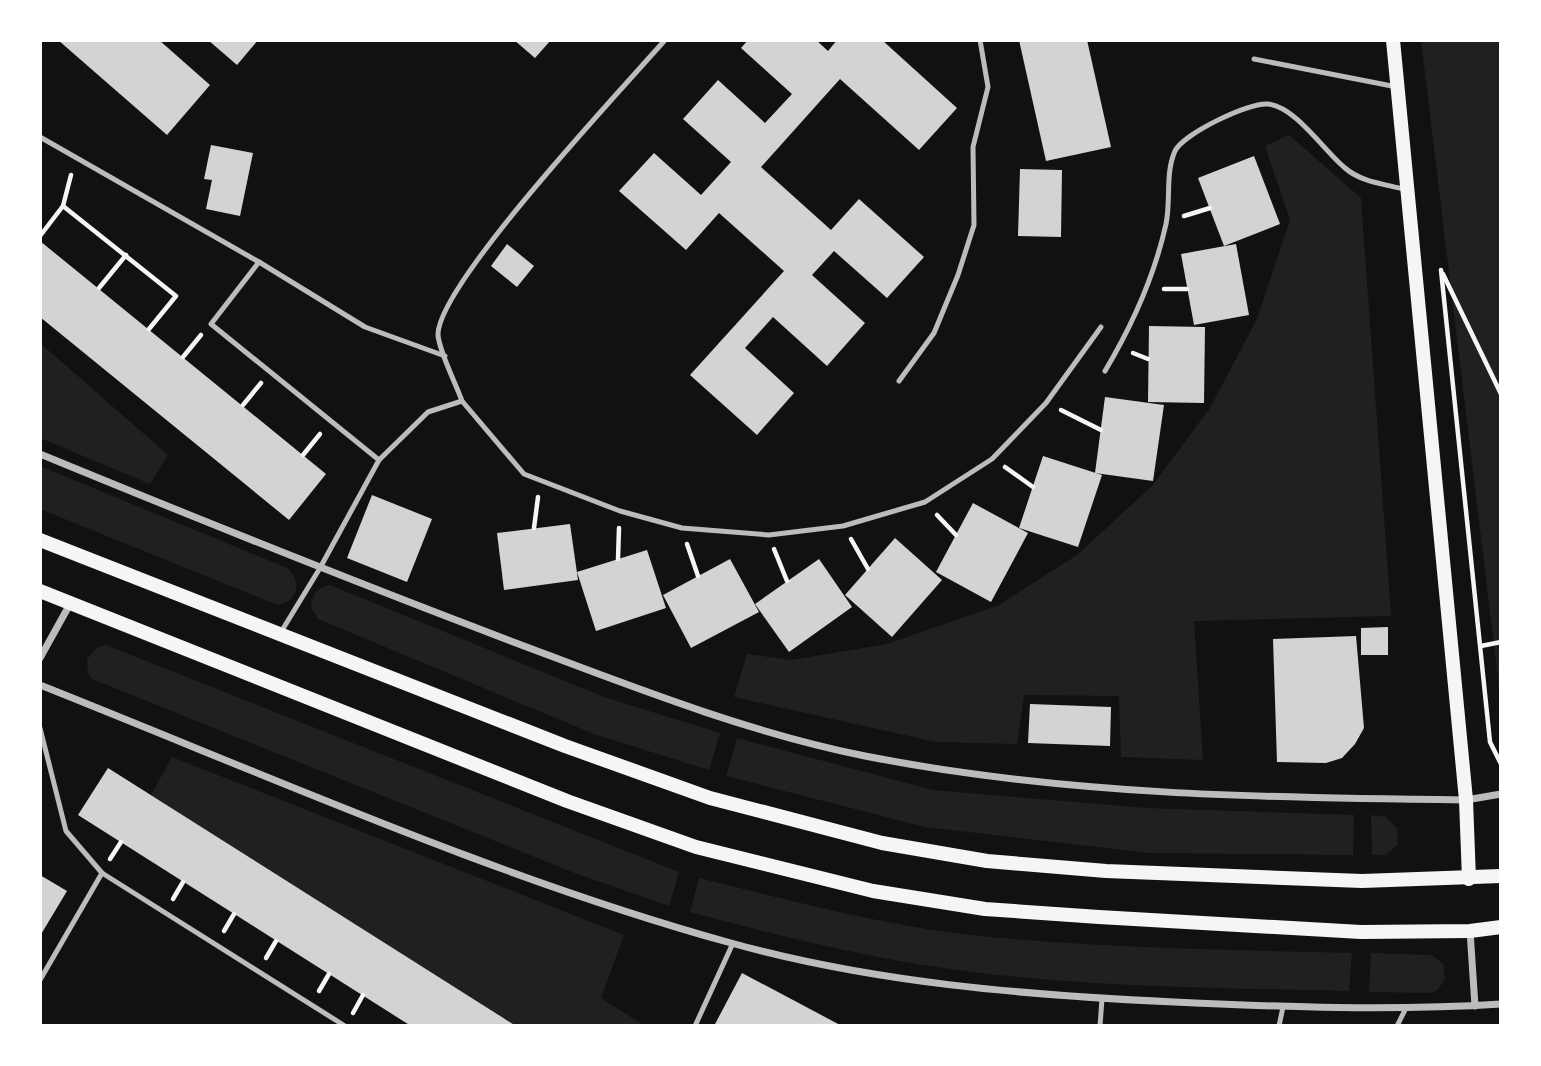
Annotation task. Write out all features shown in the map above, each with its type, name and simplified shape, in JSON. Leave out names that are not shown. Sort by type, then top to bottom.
[{"type":"main road","points":[[1392,40],[1466,800],[1469,879]]},
{"type":"main road","points":[[40,540],[710,798],[882,843],[988,861],[1106,871],[1362,881],[1501,876]]},
{"type":"main road","points":[[40,591],[567,801],[683,843],[873,891],[985,909],[1099,917],[1361,932],[1470,931],[1501,927]]},
{"type":"street","points":[[40,454],[320,568],[624,684],[732,720],[861,755],[954,772],[1045,783],[1203,793],[1466,800],[1501,794]]},
{"type":"street","points":[[40,658],[71,603]]},
{"type":"street","points":[[40,685],[456,850],[582,897],[733,943],[848,969],[968,988],[1101,999],[1405,1010],[1501,1004]]},
{"type":"street","points":[[1470,931],[1475,1006]]},
{"type":"lane","points":[[665,40],[501,228],[444,309],[438,336],[462,401],[524,474],[620,511],[682,528],[769,535],[844,526],[925,502],[992,459],[1046,403],[1101,327]]},
{"type":"lane","points":[[899,381],[934,333],[958,275],[974,225],[973,147],[988,87],[980,40]]},
{"type":"lane","points":[[1254,59],[1397,87]]},
{"type":"lane","points":[[1105,371],[1149,288],[1167,222],[1171,163],[1176,148],[1190,135],[1235,113],[1269,104],[1297,119],[1345,169],[1363,179],[1407,190]]},
{"type":"lane","points":[[40,137],[259,261],[365,327],[445,356]]},
{"type":"lane","points":[[259,261],[211,324],[379,460]]},
{"type":"lane","points":[[279,634],[320,568],[379,460],[428,412],[462,401]]},
{"type":"lane","points":[[40,728],[66,831],[102,873],[345,1026]]},
{"type":"lane","points":[[40,980],[102,873]]},
{"type":"lane","points":[[695,1026],[733,943]]},
{"type":"lane","points":[[1100,1026],[1101,999]]},
{"type":"lane","points":[[1279,1026],[1283,1007]]},
{"type":"lane","points":[[1397,1026],[1405,1010]]},
{"type":"path","points":[[40,236],[63,206],[75,157]]},
{"type":"path","points":[[63,206],[176,296],[149,329]]},
{"type":"path","points":[[1167,222],[1210,208]]},
{"type":"path","points":[[99,288],[126,255]]},
{"type":"path","points":[[1501,394],[1441,270],[1490,742],[1501,764]]},
{"type":"path","points":[[1149,288],[1187,289]]},
{"type":"path","points":[[183,357],[211,324]]},
{"type":"path","points":[[243,405],[270,372]]},
{"type":"path","points":[[1046,403],[1101,430]]},
{"type":"path","points":[[303,455],[331,421]]},
{"type":"path","points":[[992,459],[1033,487]]},
{"type":"path","points":[[534,528],[540,480]]},
{"type":"path","points":[[925,502],[956,535]]},
{"type":"path","points":[[618,559],[620,511]]},
{"type":"path","points":[[844,526],[868,569]]},
{"type":"path","points":[[682,528],[698,576]]},
{"type":"path","points":[[769,535],[788,581]]},
{"type":"path","points":[[1481,646],[1501,642]]},
{"type":"shaded area","points":[[1421,40],[1501,40],[1501,703]]},
{"type":"shaded area","points":[[1289,135],[1361,198],[1391,616],[1194,621],[1203,760],[1121,757],[1119,696],[1024,695],[1017,744],[936,742],[734,697],[747,654],[791,660],[887,644],[999,605],[1077,555],[1152,486],[1210,408],[1257,319],[1290,220],[1265,146]]},
{"type":"shaded area","points":[[40,343],[168,455],[150,484],[40,438]]},
{"type":"shaded area","points":[[40,466],[287,568],[295,579],[294,595],[278,605],[40,509]]},
{"type":"shaded area","points":[[330,585],[604,697],[720,733],[709,770],[594,734],[318,619],[311,608],[312,599],[318,590]]},
{"type":"shaded area","points":[[106,645],[679,872],[669,906],[572,872],[92,679],[88,673],[87,659],[98,647]]},
{"type":"shaded area","points":[[737,738],[933,790],[1147,808],[1354,815],[1353,855],[1148,853],[925,827],[726,776]]},
{"type":"shaded area","points":[[172,757],[624,935],[601,998],[645,1026],[516,1026],[151,795]]},
{"type":"shaded area","points":[[1371,815],[1386,817],[1397,828],[1398,844],[1386,855],[1372,855]]},
{"type":"shaded area","points":[[699,878],[804,904],[945,932],[1120,946],[1352,953],[1349,991],[1068,981],[902,962],[795,939],[690,912]]},
{"type":"shaded area","points":[[1371,953],[1432,955],[1443,964],[1445,979],[1437,991],[1430,993],[1369,992]]},
{"type":"building","points":[[58,40],[159,40],[210,85],[167,135]]},
{"type":"building","points":[[208,40],[258,40],[237,65]]},
{"type":"building","points":[[514,40],[551,40],[535,58]]},
{"type":"building","points":[[748,40],[816,40],[828,51],[837,40],[882,40],[957,108],[919,150],[840,79],[761,167],[831,230],[859,199],[924,257],[887,298],[834,251],[812,275],[865,323],[827,366],[773,317],[745,348],[794,393],[757,435],[690,375],[784,271],[719,213],[686,250],[619,191],[654,153],[701,195],[731,162],[683,119],[718,80],[765,123],[792,94],[741,48]]},
{"type":"building","points":[[1019,40],[1087,40],[1111,147],[1046,161]]},
{"type":"building","points":[[211,145],[253,153],[240,216],[206,209],[212,180],[204,179]]},
{"type":"building","points":[[1254,156],[1280,224],[1224,246],[1198,178]]},
{"type":"building","points":[[1020,169],[1062,170],[1061,237],[1018,236]]},
{"type":"building","points":[[40,241],[326,474],[289,520],[40,317]]},
{"type":"building","points":[[507,244],[534,266],[517,287],[491,266]]},
{"type":"building","points":[[1236,244],[1249,315],[1194,325],[1181,254]]},
{"type":"building","points":[[1149,326],[1205,327],[1204,403],[1148,402]]},
{"type":"building","points":[[1105,397],[1164,405],[1153,481],[1095,473]]},
{"type":"building","points":[[1043,456],[1102,475],[1078,547],[1019,528]]},
{"type":"building","points":[[372,495],[432,519],[407,582],[347,558]]},
{"type":"building","points":[[973,503],[1028,533],[991,602],[936,572]]},
{"type":"building","points":[[570,524],[578,580],[504,590],[497,533]]},
{"type":"building","points":[[895,538],[942,580],[892,637],[845,595]]},
{"type":"building","points":[[647,550],[666,608],[596,631],[577,572]]},
{"type":"building","points":[[730,559],[759,612],[691,648],[663,595]]},
{"type":"building","points":[[819,559],[852,607],[789,652],[755,604]]},
{"type":"building","points":[[1388,627],[1388,655],[1361,655],[1361,628]]},
{"type":"building","points":[[1356,636],[1364,728],[1355,744],[1342,758],[1326,763],[1277,762],[1273,639]]},
{"type":"building","points":[[1030,704],[1111,707],[1110,746],[1028,743]]},
{"type":"building","points":[[108,768],[516,1026],[411,1026],[78,815]]},
{"type":"building","points":[[40,875],[67,891],[40,936]]},
{"type":"building","points":[[742,973],[842,1026],[714,1026]]}]
